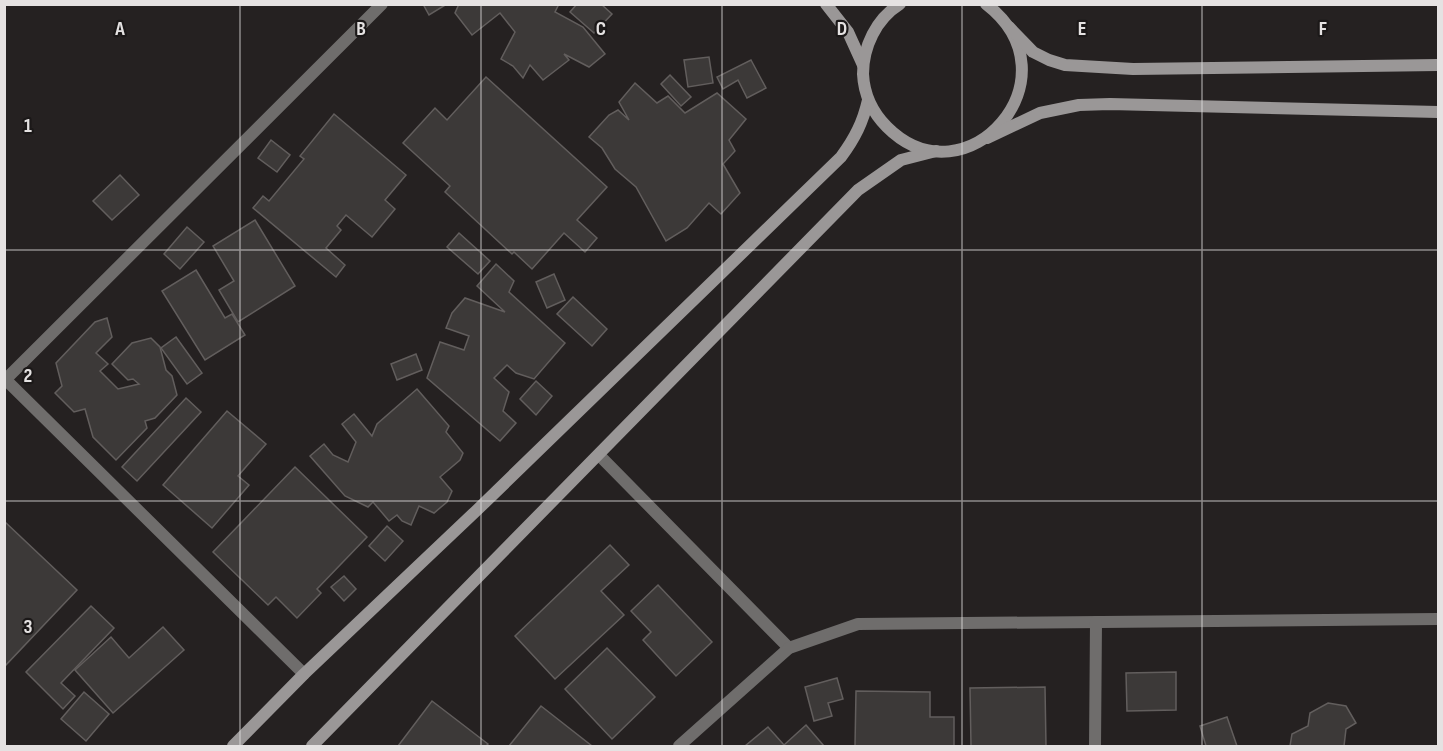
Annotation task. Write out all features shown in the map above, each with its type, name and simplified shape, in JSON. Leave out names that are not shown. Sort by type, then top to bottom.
[{"type":"street","points":[[304,674],[5,380],[382,4]]},
{"type":"street","points":[[826,4],[848,32],[863,65]]},
{"type":"street","points":[[900,4],[892,9],[878,25],[868,44],[863,65],[868,100],[879,120],[895,135],[914,146],[936,151]]},
{"type":"street","points":[[986,4],[1033,52],[1049,60],[1065,64],[1133,69],[1438,66]]},
{"type":"street","points":[[987,138],[1005,121],[1017,99],[1019,90],[1022,74],[1019,49],[1009,27]]},
{"type":"street","points":[[233,747],[304,674],[476,511],[841,156],[854,139],[864,118],[868,100]]},
{"type":"street","points":[[312,747],[858,190],[901,160],[936,151],[971,146],[1040,113],[1079,105],[1438,112]]},
{"type":"street","points":[[599,455],[789,648]]},
{"type":"street","points":[[679,747],[789,648],[858,624],[1438,619]]},
{"type":"street","points":[[1095,747],[1096,622]]},
{"type":"building","points":[[423,4],[447,4],[429,15]]},
{"type":"building","points":[[459,4],[559,4],[555,12],[583,27],[605,54],[589,67],[564,54],[569,60],[543,80],[530,65],[523,78],[513,66],[501,59],[515,32],[500,13],[472,35],[455,13]]},
{"type":"building","points":[[577,4],[601,4],[612,14],[594,33],[570,12]]},
{"type":"building","points":[[709,57],[713,83],[688,87],[684,60]]},
{"type":"building","points":[[751,60],[766,88],[747,98],[738,80],[723,89],[717,77]]},
{"type":"building","points":[[670,75],[691,97],[681,106],[661,84]]},
{"type":"building","points":[[486,77],[607,187],[577,220],[597,238],[585,252],[564,233],[532,269],[514,252],[512,254],[445,192],[450,186],[403,143],[435,108],[447,120]]},
{"type":"building","points":[[635,83],[657,103],[668,96],[685,113],[717,93],[746,119],[729,140],[735,151],[723,164],[740,193],[721,214],[709,203],[687,228],[666,241],[636,187],[615,169],[602,148],[589,137],[609,115],[618,110],[629,120],[619,102]]},
{"type":"building","points":[[334,114],[406,175],[385,200],[395,209],[372,237],[346,215],[337,226],[341,230],[326,248],[345,265],[336,277],[253,208],[263,196],[269,201],[304,159],[300,156]]},
{"type":"building","points":[[271,140],[290,155],[277,172],[258,158]]},
{"type":"building","points":[[120,175],[139,195],[112,220],[93,201]]},
{"type":"building","points":[[255,220],[295,286],[238,322],[219,290],[234,281],[213,246]]},
{"type":"building","points":[[187,227],[204,242],[180,269],[164,254]]},
{"type":"building","points":[[459,233],[490,261],[478,274],[447,247]]},
{"type":"building","points":[[496,264],[514,281],[509,292],[565,343],[534,379],[516,373],[507,365],[494,378],[509,392],[503,411],[516,423],[500,441],[427,378],[440,342],[464,350],[469,336],[446,328],[452,313],[465,298],[505,312],[477,286]]},
{"type":"building","points":[[196,270],[225,318],[232,314],[245,335],[205,360],[162,291]]},
{"type":"building","points":[[554,274],[565,300],[547,308],[536,282]]},
{"type":"building","points":[[573,297],[607,329],[592,346],[557,314]]},
{"type":"building","points":[[107,318],[112,337],[96,353],[108,364],[100,371],[118,389],[139,384],[133,379],[128,380],[112,364],[132,343],[151,338],[160,347],[166,370],[172,376],[177,395],[155,418],[145,421],[147,428],[116,460],[93,437],[85,409],[74,412],[55,393],[62,386],[56,363],[95,322]]},
{"type":"building","points":[[176,337],[202,373],[187,384],[161,348]]},
{"type":"building","points":[[416,354],[422,370],[397,380],[391,364]]},
{"type":"building","points":[[536,381],[552,396],[536,415],[520,399]]},
{"type":"building","points":[[417,389],[449,426],[446,432],[463,453],[460,460],[440,477],[452,491],[447,502],[434,513],[419,506],[411,525],[402,521],[397,515],[389,521],[373,502],[368,507],[345,496],[310,456],[324,444],[333,455],[348,462],[356,442],[342,424],[354,414],[372,436],[377,424]]},
{"type":"building","points":[[186,398],[201,412],[137,481],[122,467]]},
{"type":"building","points":[[227,411],[266,444],[238,476],[249,485],[212,528],[163,485]]},
{"type":"building","points":[[295,467],[367,537],[317,589],[321,593],[297,618],[276,597],[268,605],[213,552]]},
{"type":"building","points":[[4,521],[77,590],[4,667]]},
{"type":"building","points":[[387,526],[403,541],[385,561],[369,546]]},
{"type":"building","points":[[610,545],[629,565],[601,591],[624,615],[555,679],[515,636]]},
{"type":"building","points":[[344,576],[356,589],[344,601],[331,587]]},
{"type":"building","points":[[658,585],[712,642],[676,676],[643,640],[651,632],[631,611]]},
{"type":"building","points":[[91,606],[114,628],[61,683],[75,696],[63,709],[26,672]]},
{"type":"building","points":[[163,627],[184,650],[113,713],[75,670],[111,637],[129,658]]},
{"type":"building","points":[[607,648],[655,697],[612,739],[565,689]]},
{"type":"building","points":[[1176,672],[1176,710],[1127,711],[1126,673]]},
{"type":"building","points":[[837,678],[843,699],[828,703],[832,716],[814,721],[805,687]]},
{"type":"building","points":[[1045,687],[1046,746],[971,746],[970,688]]},
{"type":"building","points":[[856,691],[930,692],[930,717],[954,717],[954,746],[855,746]]},
{"type":"building","points":[[84,692],[109,714],[86,741],[61,719]]},
{"type":"building","points":[[432,701],[488,744],[486,746],[398,746]]},
{"type":"building","points":[[1328,703],[1346,706],[1356,723],[1346,729],[1344,746],[1290,746],[1292,734],[1308,726],[1310,713]]},
{"type":"building","points":[[541,706],[592,746],[509,746]]},
{"type":"building","points":[[1227,717],[1237,746],[1206,746],[1200,726]]},
{"type":"building","points":[[806,725],[824,746],[745,746],[768,727],[784,745]]}]
